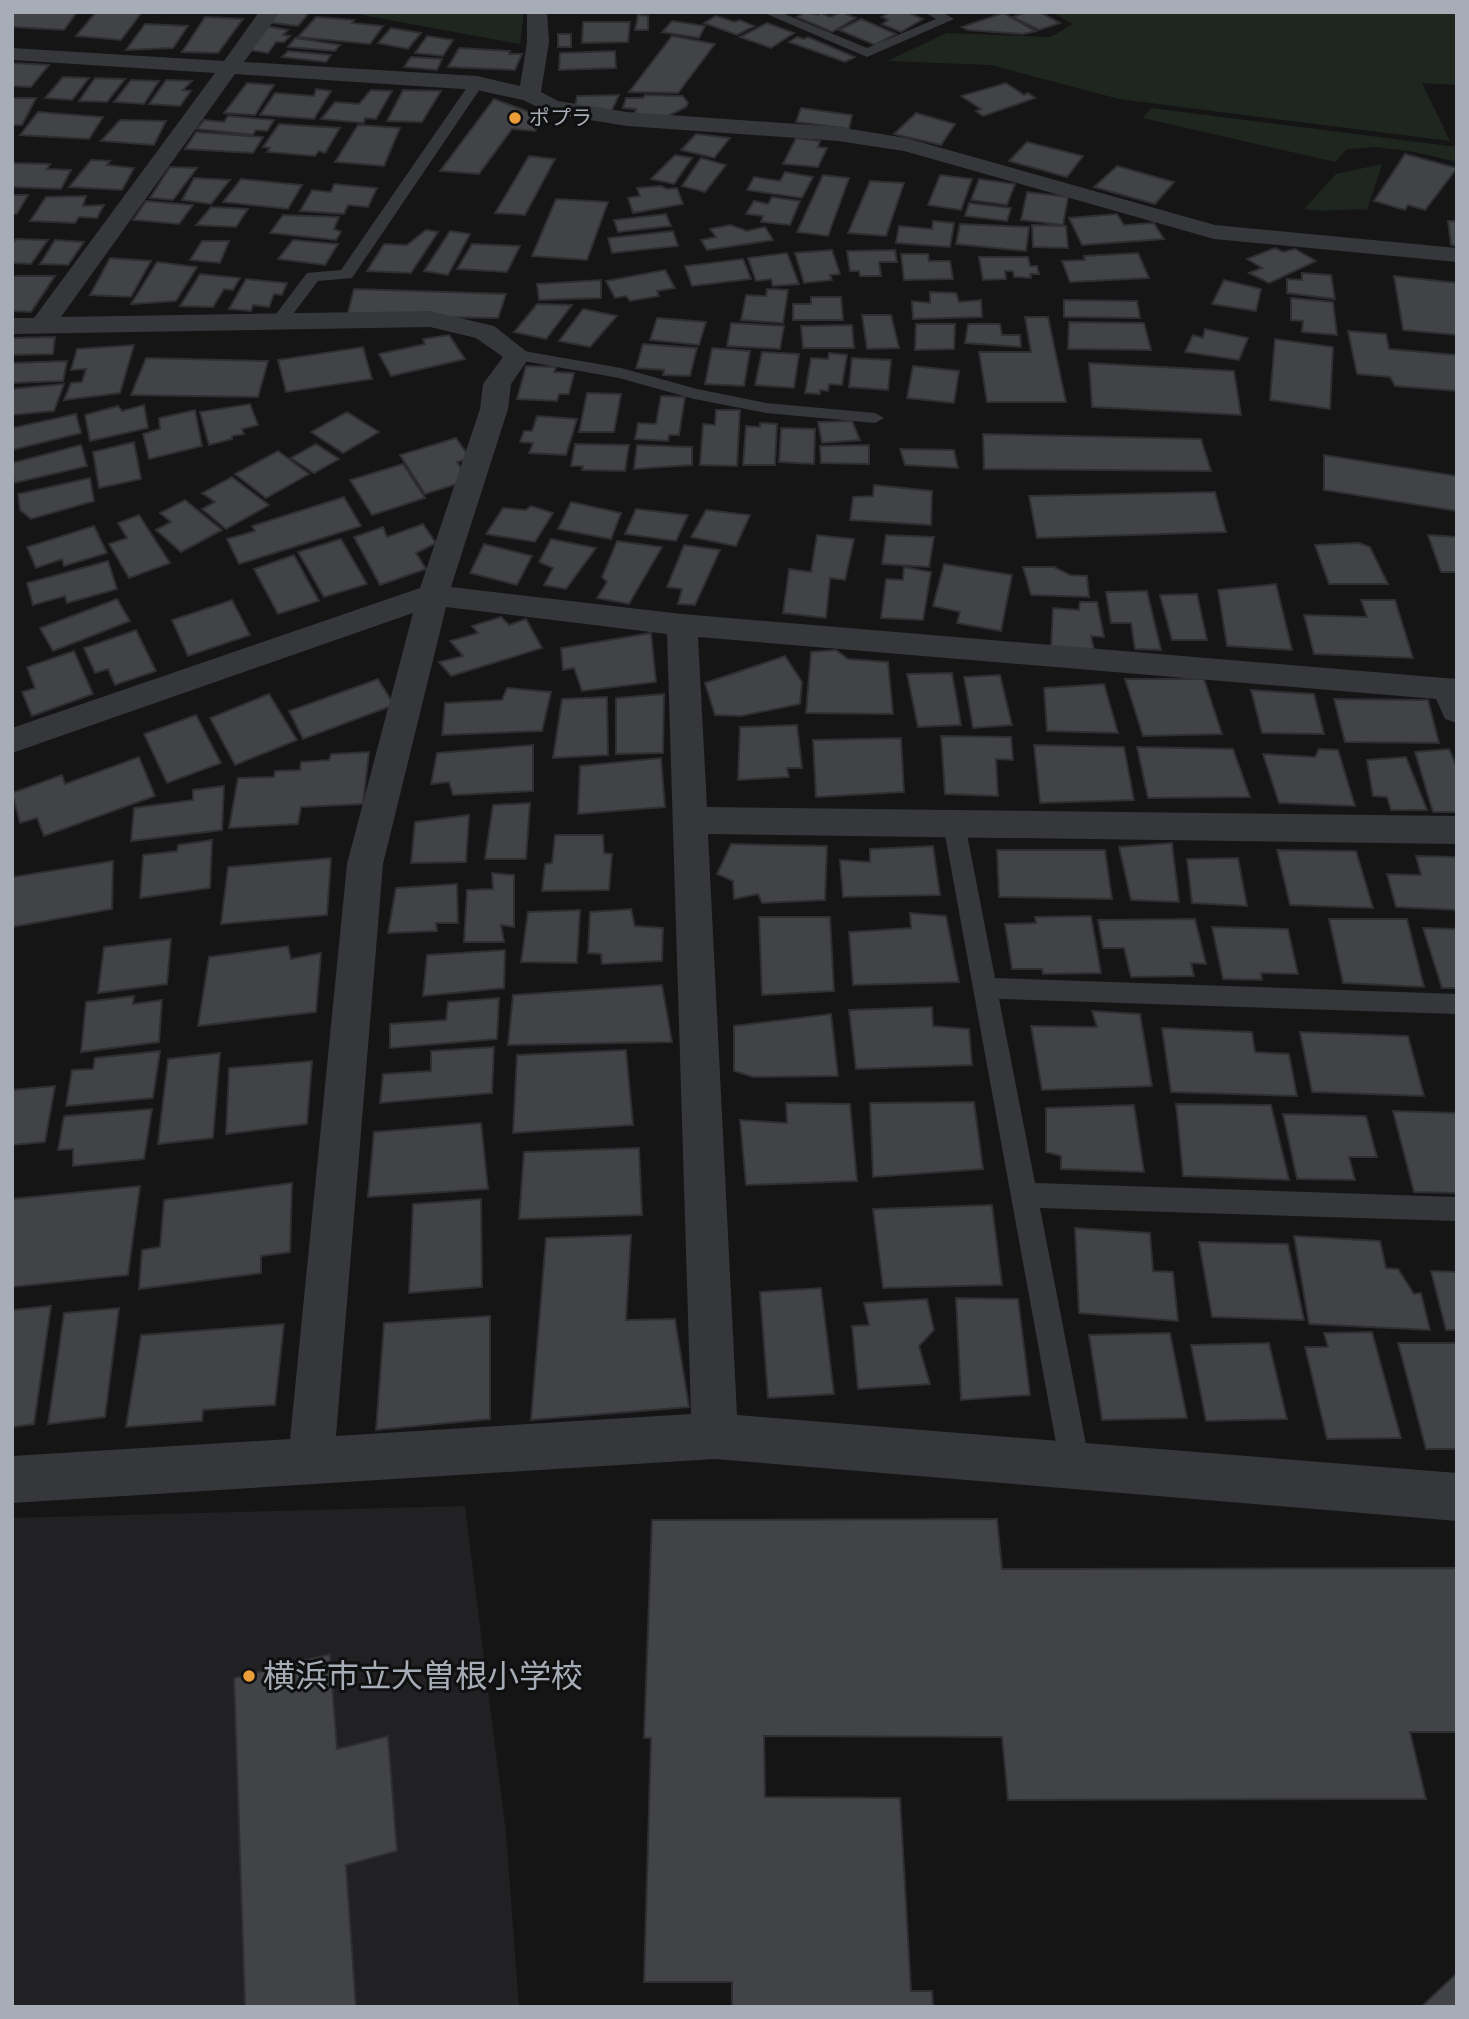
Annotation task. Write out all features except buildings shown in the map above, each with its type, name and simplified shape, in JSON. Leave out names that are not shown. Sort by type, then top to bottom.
[{"type":"street","points":[[42,325],[270,12]]},
{"type":"street","points":[[530,94],[538,42],[537,12]]},
{"type":"street","points":[[12,54],[477,83],[530,94],[552,107],[627,119],[838,134],[906,145],[1214,232],[1457,255]]},
{"type":"street","points":[[12,326],[430,319],[485,332],[518,355],[497,384],[494,409],[433,595],[365,864],[311,1461]]},
{"type":"street","points":[[12,741],[433,595],[682,625],[1448,688],[1457,711]]},
{"type":"street","points":[[682,625],[715,1436]]},
{"type":"street","points":[[690,820],[1457,830]]},
{"type":"street","points":[[12,1480],[715,1436],[1457,1497]]},
{"type":"lane","points":[[768,12],[867,53],[947,19],[930,12]]},
{"type":"lane","points":[[278,323],[313,276],[346,275],[477,83]]},
{"type":"lane","points":[[518,355],[621,373],[694,394],[766,408],[875,418]]},
{"type":"lane","points":[[954,824],[1075,1465]]},
{"type":"lane","points":[[985,988],[1457,1004]]},
{"type":"lane","points":[[1024,1195],[1457,1209]]},
{"type":"shaded area","points":[[346,12],[524,12],[520,44]]},
{"type":"shaded area","points":[[1051,12],[1457,12],[1457,85],[1422,83],[1450,141],[1119,99],[991,65],[887,61],[947,33],[1050,37],[1073,24]]},
{"type":"shaded area","points":[[1151,108],[1457,147],[1457,162],[1415,152],[1376,147],[1347,149],[1335,162],[1143,118]]},
{"type":"shaded area","points":[[1382,164],[1367,210],[1304,209],[1336,174]]},
{"type":"shaded area","name":"横浜市立大曽根小学校","points":[[465,1506],[506,1833],[519,2007],[12,2007],[12,1518]]},
{"type":"place","name":"ポプラ","points":[[515,118]]},
{"type":"place","name":"横浜市立大曽根小学校","points":[[249,1676]]}]
